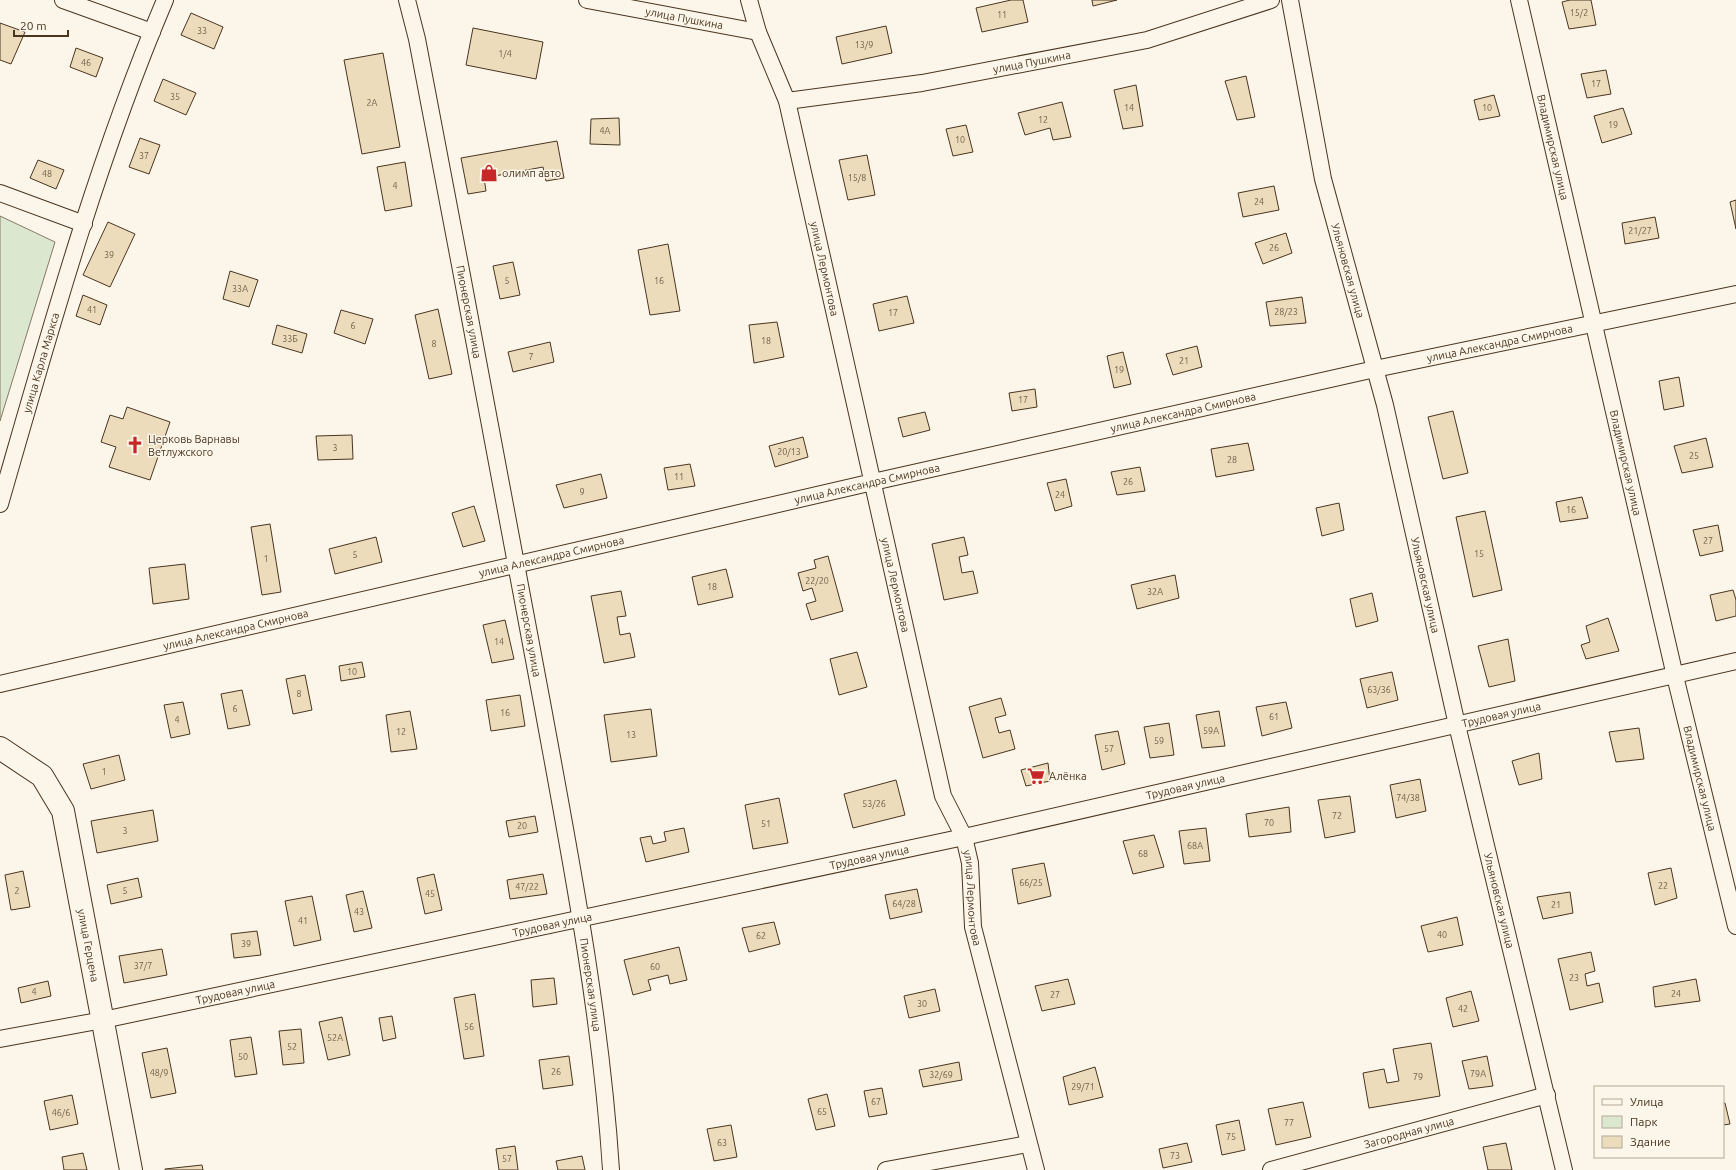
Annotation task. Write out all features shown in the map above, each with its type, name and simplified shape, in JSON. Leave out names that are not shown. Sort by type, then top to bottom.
[{"type":"street","points":[[63,0],[152,32]]},
{"type":"street","name":"улица Карла Маркса","points":[[0,504],[68,270],[99,175],[152,32],[166,0]]},
{"type":"street","name":"Пионерская улица","points":[[407,0],[417,39],[518,565],[581,919],[606,1099],[611,1170]]},
{"type":"street","name":"улица Пушкина","points":[[587,0],[758,32]]},
{"type":"street","name":"улица Лермонтова","points":[[749,0],[758,32],[787,101],[943,796],[964,837],[970,863],[972,927],[1036,1170]]},
{"type":"street","name":"улица Пушкина","points":[[787,101],[922,83],[1147,40],[1272,0]]},
{"type":"street","name":"Ульяновская улица","points":[[1290,0],[1323,180],[1376,369],[1457,725],[1564,1170]]},
{"type":"street","name":"Владимирская улица","points":[[1519,0],[1675,676],[1736,926]]},
{"type":"street","points":[[0,193],[84,224]]},
{"type":"street","name":"улица Александра Смирнова","points":[[0,684],[873,482],[1376,369],[1594,325],[1736,294]]},
{"type":"street","name":"Трудовая улица","points":[[0,1039],[103,1020],[964,837],[1736,661]]},
{"type":"street","name":"улица Герцена","points":[[0,748],[42,776],[63,811],[131,1170]]},
{"type":"street","name":"Загородная улица","points":[[1271,1170],[1547,1095]]},
{"type":"street","points":[[886,1170],[1028,1144]]},
{"type":"green space","points":[[0,216],[55,242],[0,421]]},
{"type":"building","points":[[1011,0],[1023,0],[1028,22],[982,32],[976,8]]},
{"type":"building","points":[[1092,0],[1117,0],[1093,6]]},
{"type":"building","points":[[1570,0],[1591,0],[1596,25],[1569,29],[1562,2]]},
{"type":"building","points":[[191,13],[223,27],[214,49],[181,35]]},
{"type":"building","points":[[0,23],[25,32],[11,64],[0,60]]},
{"type":"building","points":[[886,26],[892,53],[842,64],[836,37]]},
{"type":"building","points":[[473,28],[543,42],[536,79],[466,65]]},
{"type":"building","points":[[76,48],[103,58],[96,77],[70,67]]},
{"type":"building","points":[[383,53],[400,147],[362,154],[344,60]]},
{"type":"building","points":[[1606,70],[1611,94],[1587,98],[1581,74]]},
{"type":"building","points":[[1246,76],[1255,117],[1237,120],[1225,81]]},
{"type":"building","points":[[163,79],[196,93],[186,115],[154,101]]},
{"type":"building","points":[[1136,85],[1143,126],[1123,129],[1114,90]]},
{"type":"building","points":[[1494,95],[1500,116],[1479,120],[1474,100]]},
{"type":"building","points":[[1062,102],[1071,137],[1053,140],[1050,128],[1025,135],[1018,113]]},
{"type":"building","points":[[1623,108],[1632,134],[1602,143],[1594,116]]},
{"type":"building","points":[[619,118],[620,145],[590,144],[591,119]]},
{"type":"building","points":[[966,125],[973,152],[953,156],[946,129]]},
{"type":"building","points":[[140,138],[160,145],[149,174],[129,167]]},
{"type":"building","name":"олимп авто","points":[[557,141],[564,178],[546,181],[543,167],[484,178],[486,191],[468,194],[461,158]]},
{"type":"building","points":[[867,155],[875,195],[848,200],[839,160]]},
{"type":"building","points":[[38,160],[64,170],[56,189],[30,178]]},
{"type":"building","points":[[405,162],[412,206],[385,211],[377,167]]},
{"type":"building","points":[[1274,186],[1279,210],[1243,217],[1238,193]]},
{"type":"building","points":[[1736,200],[1736,229],[1730,202]]},
{"type":"building","points":[[1655,217],[1659,238],[1625,244],[1622,223]]},
{"type":"building","points":[[108,222],[135,234],[110,287],[83,275]]},
{"type":"building","points":[[1286,233],[1292,253],[1263,264],[1255,243]]},
{"type":"building","points":[[668,244],[680,311],[650,315],[638,250]]},
{"type":"building","points":[[513,262],[520,295],[500,299],[493,266]]},
{"type":"building","points":[[230,271],[258,280],[249,307],[223,299]]},
{"type":"building","points":[[83,295],[107,305],[100,325],[76,316]]},
{"type":"building","points":[[907,296],[914,323],[879,331],[873,304]]},
{"type":"building","points":[[1302,297],[1306,323],[1270,326],[1266,302]]},
{"type":"building","points":[[438,309],[452,374],[429,379],[415,315]]},
{"type":"building","points":[[341,310],[373,319],[365,344],[334,333]]},
{"type":"building","points":[[777,322],[784,357],[754,363],[749,325]]},
{"type":"building","points":[[277,325],[307,334],[302,353],[272,344]]},
{"type":"building","points":[[550,342],[554,362],[513,372],[508,352]]},
{"type":"building","points":[[1197,346],[1202,367],[1173,375],[1166,354]]},
{"type":"building","points":[[1123,352],[1131,384],[1114,388],[1107,356]]},
{"type":"building","points":[[1679,377],[1684,406],[1664,410],[1659,381]]},
{"type":"building","points":[[1035,389],[1037,407],[1012,411],[1009,393]]},
{"type":"building","name":"Церковь Варнавы Ветлужского","points":[[127,407],[170,422],[150,480],[109,467],[116,447],[101,442],[110,415],[123,419]]},
{"type":"building","points":[[1453,411],[1468,473],[1443,479],[1428,417]]},
{"type":"building","points":[[925,412],[930,430],[903,437],[898,418]]},
{"type":"building","points":[[352,435],[353,459],[318,460],[316,436]]},
{"type":"building","points":[[803,437],[808,457],[775,467],[769,446]]},
{"type":"building","points":[[1706,438],[1713,467],[1682,473],[1674,446]]},
{"type":"building","points":[[1248,443],[1254,470],[1216,477],[1211,449]]},
{"type":"building","points":[[690,464],[695,486],[668,490],[664,468]]},
{"type":"building","points":[[1140,467],[1145,491],[1117,495],[1111,472]]},
{"type":"building","points":[[601,474],[607,498],[564,508],[556,485]]},
{"type":"building","points":[[1066,479],[1072,506],[1055,511],[1047,483]]},
{"type":"building","points":[[1582,497],[1588,518],[1560,522],[1556,502]]},
{"type":"building","points":[[1339,503],[1344,530],[1322,536],[1316,508]]},
{"type":"building","points":[[474,506],[485,541],[463,547],[452,513]]},
{"type":"building","points":[[1485,511],[1502,590],[1473,597],[1456,517]]},
{"type":"building","points":[[270,524],[281,592],[262,595],[251,527]]},
{"type":"building","points":[[1718,525],[1723,551],[1700,556],[1693,530]]},
{"type":"building","points":[[376,537],[382,562],[335,574],[329,549]]},
{"type":"building","points":[[964,537],[968,555],[959,557],[962,573],[973,571],[978,593],[944,600],[932,544]]},
{"type":"building","points":[[828,556],[843,611],[811,620],[806,604],[816,601],[812,588],[803,591],[798,573],[816,568],[814,560]]},
{"type":"building","points":[[185,564],[189,599],[153,604],[149,568]]},
{"type":"building","points":[[726,569],[733,597],[698,605],[692,577]]},
{"type":"building","points":[[1175,575],[1179,598],[1137,609],[1131,585]]},
{"type":"building","points":[[1733,590],[1736,600],[1736,616],[1716,621],[1710,595]]},
{"type":"building","points":[[621,591],[626,616],[617,617],[620,635],[630,633],[635,657],[604,663],[591,596]]},
{"type":"building","points":[[1372,593],[1378,621],[1356,627],[1350,599]]},
{"type":"building","points":[[1608,618],[1619,651],[1586,659],[1581,645],[1590,642],[1586,626]]},
{"type":"building","points":[[505,620],[514,659],[492,663],[483,625]]},
{"type":"building","points":[[1508,639],[1515,681],[1489,687],[1478,646]]},
{"type":"building","points":[[857,652],[867,687],[839,695],[830,659]]},
{"type":"building","points":[[362,662],[365,677],[341,681],[339,666]]},
{"type":"building","points":[[1392,672],[1398,700],[1367,708],[1360,679]]},
{"type":"building","points":[[305,675],[312,710],[293,714],[286,679]]},
{"type":"building","points":[[242,690],[250,725],[228,729],[221,694]]},
{"type":"building","points":[[520,695],[525,726],[491,731],[486,700]]},
{"type":"building","points":[[1001,698],[1006,715],[995,718],[999,733],[1010,730],[1015,749],[983,758],[969,707]]},
{"type":"building","points":[[183,702],[190,734],[171,738],[164,705]]},
{"type":"building","points":[[1286,702],[1292,728],[1262,736],[1256,707]]},
{"type":"building","points":[[651,709],[657,756],[611,762],[604,715]]},
{"type":"building","points":[[410,711],[417,749],[391,752],[386,715]]},
{"type":"building","points":[[1219,711],[1225,746],[1202,748],[1196,715]]},
{"type":"building","points":[[1169,723],[1174,755],[1150,758],[1144,727]]},
{"type":"building","points":[[1639,728],[1644,759],[1616,762],[1609,732]]},
{"type":"building","points":[[1118,731],[1125,764],[1102,770],[1095,735]]},
{"type":"building","points":[[1539,753],[1542,779],[1519,785],[1512,761]]},
{"type":"building","points":[[119,755],[125,780],[91,789],[83,764]]},
{"type":"building","name":"Алёнка","points":[[1048,763],[1050,781],[1026,786],[1021,770]]},
{"type":"building","points":[[1420,779],[1426,811],[1396,818],[1390,785]]},
{"type":"building","points":[[896,780],[905,815],[853,828],[844,794]]},
{"type":"building","points":[[1350,796],[1355,832],[1325,838],[1318,800]]},
{"type":"building","points":[[779,798],[788,843],[753,849],[745,805]]},
{"type":"building","points":[[1289,807],[1291,832],[1249,837],[1246,814]]},
{"type":"building","points":[[153,810],[158,841],[97,853],[91,821]]},
{"type":"building","points":[[535,816],[538,832],[509,837],[506,821]]},
{"type":"building","points":[[684,828],[689,852],[646,862],[640,838],[651,836],[653,844],[666,841],[664,832]]},
{"type":"building","points":[[1206,828],[1210,861],[1184,864],[1179,831]]},
{"type":"building","points":[[1154,835],[1164,867],[1133,874],[1123,841]]},
{"type":"building","points":[[1044,863],[1051,896],[1018,904],[1012,869]]},
{"type":"building","points":[[1671,868],[1677,898],[1655,905],[1648,873]]},
{"type":"building","points":[[23,871],[30,907],[11,910],[5,875]]},
{"type":"building","points":[[434,874],[442,910],[425,914],[417,878]]},
{"type":"building","points":[[543,874],[547,894],[510,899],[507,880]]},
{"type":"building","points":[[138,878],[142,897],[111,904],[107,885]]},
{"type":"building","points":[[917,889],[922,912],[890,919],[885,895]]},
{"type":"building","points":[[363,891],[372,928],[354,932],[346,895]]},
{"type":"building","points":[[1570,892],[1573,913],[1543,919],[1537,897]]},
{"type":"building","points":[[312,896],[321,940],[294,946],[285,901]]},
{"type":"building","points":[[1457,917],[1463,945],[1428,952],[1421,926]]},
{"type":"building","points":[[774,922],[780,944],[749,952],[742,928]]},
{"type":"building","points":[[257,931],[261,955],[234,958],[231,934]]},
{"type":"building","points":[[679,947],[687,980],[670,984],[668,975],[648,980],[651,990],[633,995],[624,960]]},
{"type":"building","points":[[162,949],[167,975],[124,983],[119,956]]},
{"type":"building","points":[[1591,952],[1595,971],[1585,974],[1587,986],[1599,983],[1603,1002],[1570,1010],[1558,959]]},
{"type":"building","points":[[554,978],[557,1004],[533,1007],[531,980]]},
{"type":"building","points":[[1068,979],[1075,1004],[1042,1011],[1035,986]]},
{"type":"building","points":[[1696,979],[1700,1001],[1655,1007],[1653,987]]},
{"type":"building","points":[[48,981],[51,996],[21,1003],[18,988]]},
{"type":"building","points":[[935,989],[940,1011],[909,1018],[904,996]]},
{"type":"building","points":[[1471,991],[1479,1021],[1453,1027],[1446,998]]},
{"type":"building","points":[[475,994],[484,1056],[464,1059],[454,998]]},
{"type":"building","points":[[392,1016],[396,1038],[383,1041],[379,1018]]},
{"type":"building","points":[[342,1017],[350,1055],[328,1060],[319,1022]]},
{"type":"building","points":[[301,1029],[304,1063],[283,1065],[279,1031]]},
{"type":"building","points":[[251,1037],[257,1074],[235,1077],[230,1040]]},
{"type":"building","points":[[1431,1043],[1440,1096],[1369,1108],[1363,1073],[1384,1069],[1387,1083],[1399,1081],[1393,1049]]},
{"type":"building","points":[[167,1048],[176,1093],[151,1098],[142,1053]]},
{"type":"building","points":[[569,1056],[573,1085],[543,1089],[539,1060]]},
{"type":"building","points":[[1487,1056],[1493,1086],[1469,1089],[1462,1061]]},
{"type":"building","points":[[959,1062],[962,1080],[923,1087],[919,1070]]},
{"type":"building","points":[[1095,1067],[1103,1097],[1069,1105],[1063,1077]]},
{"type":"building","points":[[882,1088],[887,1114],[869,1117],[864,1091]]},
{"type":"building","points":[[827,1094],[835,1126],[816,1130],[808,1099]]},
{"type":"building","points":[[72,1095],[78,1124],[50,1130],[44,1101]]},
{"type":"building","points":[[1303,1102],[1311,1137],[1276,1145],[1268,1109]]},
{"type":"building","points":[[1724,1103],[1725,1103],[1730,1124],[1724,1125]]},
{"type":"building","points":[[1239,1120],[1245,1150],[1222,1155],[1216,1125]]},
{"type":"building","points":[[731,1125],[737,1157],[714,1161],[707,1129]]},
{"type":"building","points":[[1187,1143],[1192,1162],[1163,1168],[1159,1149]]},
{"type":"building","points":[[1506,1143],[1512,1170],[1488,1170],[1483,1147]]},
{"type":"building","points":[[515,1146],[518,1170],[499,1170],[496,1149]]},
{"type":"building","points":[[83,1153],[87,1170],[64,1170],[62,1157]]},
{"type":"building","points":[[582,1156],[585,1170],[558,1170],[556,1161]]},
{"type":"building","points":[[202,1165],[203,1170],[165,1170],[165,1169]]},
{"type":"place","name":"олимп авто","points":[[489,173]]},
{"type":"place","name":"Церковь Варнавы Ветлужского","points":[[135,445]]},
{"type":"place","name":"Алёнка","points":[[1036,776]]}]
